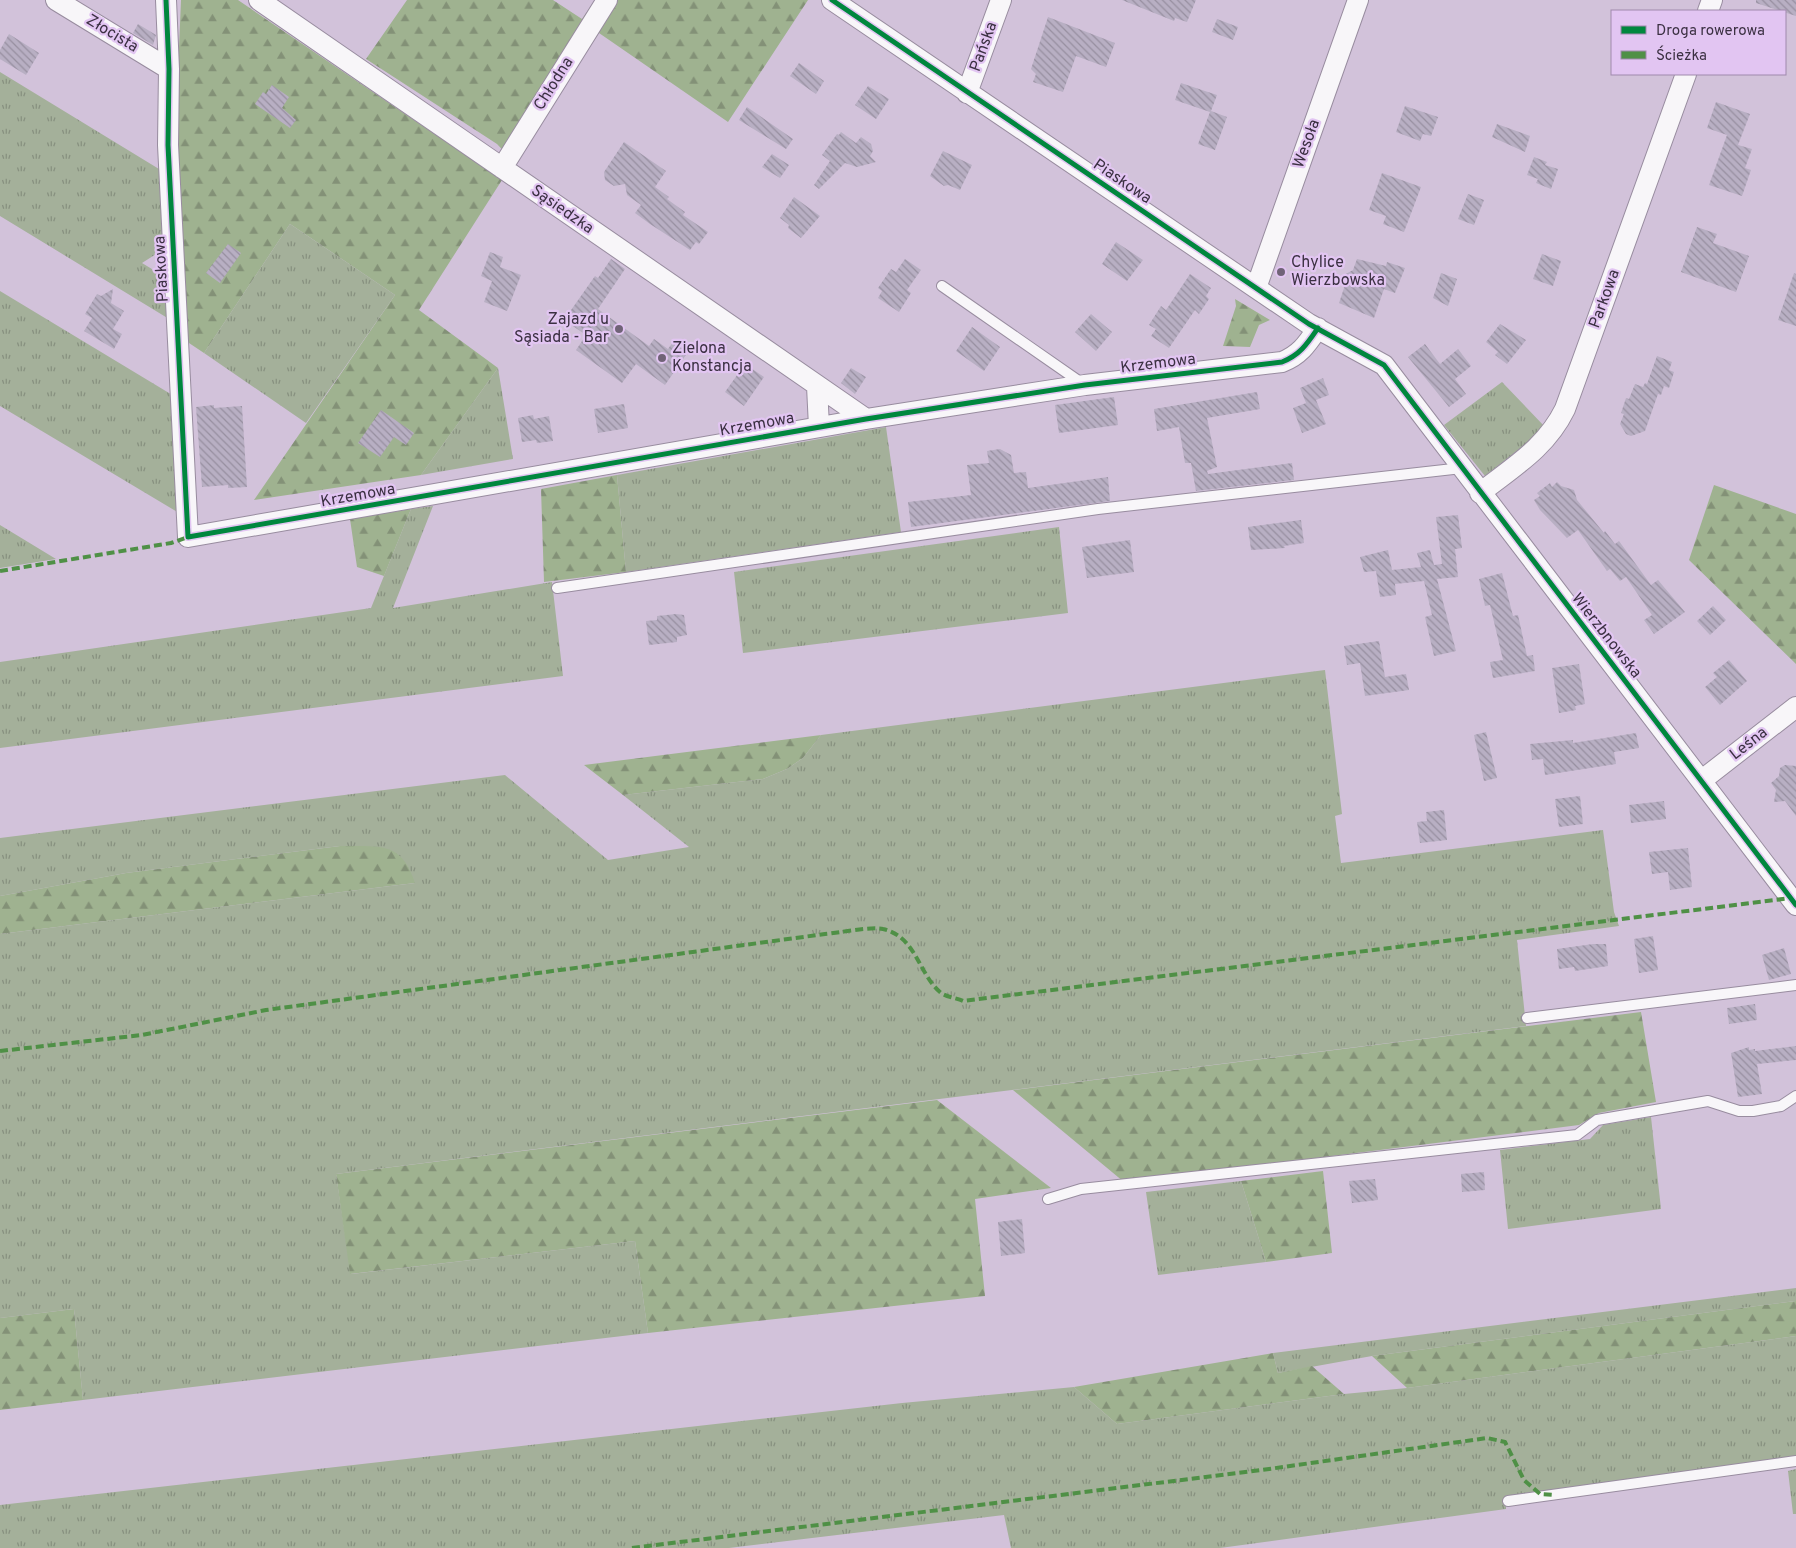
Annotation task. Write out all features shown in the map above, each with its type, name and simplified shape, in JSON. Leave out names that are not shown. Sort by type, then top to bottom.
[{"type":"street","name":"Złocista","points":[[56,0],[169,69]]},
{"type":"street","name":"Piaskowa","points":[[166,0],[169,69],[168,146],[188,538]]},
{"type":"street","name":"Sąsiedzka","points":[[259,0],[866,420]]},
{"type":"street","name":"Chłodna","points":[[502,168],[607,0]]},
{"type":"street","name":"Piaskowa","points":[[832,0],[1256,288],[1318,328],[1384,365],[1398,382]]},
{"type":"street","name":"Pańska","points":[[967,93],[1001,0]]},
{"type":"street","name":"Wesoła","points":[[1256,288],[1358,0]]},
{"type":"street","name":"Parkowa","points":[[1480,493],[1544,443],[1556,427],[1565,409],[1686,75]]},
{"type":"street","name":"Krzemowa","points":[[188,538],[819,427],[1085,385],[1282,362],[1296,356],[1318,328]]},
{"type":"street","name":"Wierzbnowska","points":[[1398,382],[1480,493],[1796,905]]},
{"type":"street","points":[[817,386],[819,427]]},
{"type":"street","name":"Leśna","points":[[1702,780],[1796,707]]},
{"type":"lane","points":[[942,286],[1085,385]]},
{"type":"lane","points":[[557,588],[1098,509],[1462,468]]},
{"type":"lane","points":[[1527,1018],[1796,985]]},
{"type":"lane","points":[[1048,1199],[1081,1189],[1577,1135],[1597,1120],[1708,1101],[1739,1112],[1753,1111],[1781,1106],[1796,1096]]},
{"type":"lane","points":[[1508,1501],[1796,1461]]},
{"type":"green space","points":[[181,0],[238,0],[502,180],[419,310],[498,368],[421,475],[254,500],[395,295],[290,224],[204,353],[186,341],[175,143]]},
{"type":"green space","points":[[407,0],[553,0],[582,19],[595,0],[808,0],[728,122],[599,33],[514,162],[497,144],[366,59]]},
{"type":"green space","points":[[0,72],[159,169],[164,249],[142,263],[170,280],[174,322],[0,216]]},
{"type":"green space","points":[[290,224],[395,295],[306,423],[204,353]]},
{"type":"green space","points":[[0,291],[174,396],[179,513],[0,406]]},
{"type":"green space","points":[[1235,299],[1270,320],[1259,325],[1250,347],[1223,346],[1236,306]]},
{"type":"green space","points":[[498,368],[513,459],[421,475]]},
{"type":"green space","points":[[1502,382],[1546,428],[1485,476],[1444,425]]},
{"type":"green space","points":[[886,427],[901,532],[626,572],[617,475]]},
{"type":"green space","points":[[617,475],[626,572],[544,582],[541,489]]},
{"type":"green space","points":[[1714,485],[1796,514],[1796,664],[1689,560]]},
{"type":"green space","points":[[433,506],[393,608],[552,582],[563,676],[0,748],[0,662],[371,608],[411,509]]},
{"type":"green space","points":[[411,509],[384,576],[357,567],[350,519]]},
{"type":"green space","points":[[0,525],[56,559],[0,568]]},
{"type":"green space","points":[[1059,527],[1068,613],[743,653],[734,572]]},
{"type":"green space","points":[[1325,670],[1342,814],[1335,816],[1341,863],[1603,830],[1614,912],[1619,926],[1517,940],[1526,1026],[336,1174],[351,1274],[635,1241],[648,1333],[83,1400],[74,1309],[0,1318],[0,934],[415,883],[340,846],[126,873],[0,896],[0,838],[505,775],[608,860],[689,847],[623,795],[763,779],[787,769],[803,758],[821,735]]},
{"type":"green space","points":[[821,735],[803,758],[787,769],[763,779],[623,795],[584,765]]},
{"type":"green space","points":[[340,846],[366,846],[387,849],[403,859],[415,883],[0,934],[0,896],[126,873]]},
{"type":"green space","points":[[1641,1012],[1656,1102],[1599,1113],[1579,1125],[1124,1182],[1013,1090]]},
{"type":"green space","points":[[937,1100],[1051,1188],[975,1199],[985,1296],[648,1333],[635,1241],[350,1274],[336,1174]]},
{"type":"green space","points":[[1651,1117],[1661,1209],[1508,1229],[1500,1150],[1590,1139],[1603,1125]]},
{"type":"green space","points":[[1323,1171],[1332,1253],[1266,1262],[1241,1181]]},
{"type":"green space","points":[[1241,1181],[1266,1262],[1158,1275],[1146,1192]]},
{"type":"green space","points":[[1796,1288],[1796,1301],[1372,1356],[1278,1373],[1273,1353]]},
{"type":"green space","points":[[1796,1301],[1796,1336],[1407,1388],[1372,1356]]},
{"type":"green space","points":[[74,1309],[83,1400],[0,1410],[0,1318]]},
{"type":"green space","points":[[1796,1336],[1796,1456],[1505,1496],[1506,1509],[1220,1548],[1011,1548],[1004,1515],[729,1548],[0,1548],[0,1505],[902,1403],[1074,1387],[1117,1424],[1344,1394],[1407,1388]]},
{"type":"green space","points":[[1273,1353],[1278,1373],[1312,1366],[1344,1394],[1117,1424],[1074,1387]]},
{"type":"green space","points":[[1796,1469],[1796,1514],[1793,1514],[1788,1471]]},
{"type":"building","points":[[1122,0],[1196,0],[1187,22],[1175,18],[1174,21]]},
{"type":"building","points":[[1756,0],[1796,0],[1796,16],[1786,13],[1786,10],[1778,10],[1756,3]]},
{"type":"building","points":[[1048,17],[1115,43],[1106,67],[1076,56],[1063,92],[1033,82],[1036,74],[1031,69]]},
{"type":"building","points":[[1217,19],[1238,27],[1233,40],[1212,32]]},
{"type":"building","points":[[138,24],[156,35],[153,45],[133,33]]},
{"type":"building","points":[[9,34],[39,53],[26,75],[0,59],[0,50]]},
{"type":"building","points":[[799,63],[824,81],[816,94],[790,76]]},
{"type":"building","points":[[1181,83],[1217,95],[1211,111],[1227,117],[1215,150],[1198,144],[1210,112],[1175,100]]},
{"type":"building","points":[[272,85],[289,97],[282,108],[296,120],[290,128],[255,104],[263,92],[266,94]]},
{"type":"building","points":[[868,86],[889,99],[876,119],[855,105]]},
{"type":"building","points":[[1716,102],[1750,114],[1738,145],[1752,149],[1745,168],[1751,170],[1742,196],[1709,185],[1727,135],[1707,128]]},
{"type":"building","points":[[1405,106],[1438,117],[1431,136],[1423,134],[1420,141],[1396,132]]},
{"type":"building","points":[[747,107],[793,139],[786,149],[739,120]]},
{"type":"building","points":[[1497,124],[1530,136],[1525,152],[1492,137]]},
{"type":"building","points":[[841,132],[856,143],[861,137],[871,144],[873,151],[870,156],[876,162],[857,167],[845,163],[819,189],[814,185],[830,161],[822,155],[837,134],[839,135]]},
{"type":"building","points":[[624,142],[666,171],[655,187],[669,197],[667,199],[685,212],[683,215],[708,232],[699,244],[696,242],[690,250],[650,224],[635,213],[641,205],[627,195],[625,184],[614,186],[605,180],[604,172]]},
{"type":"building","points":[[943,151],[972,165],[960,190],[948,185],[944,186],[930,176]]},
{"type":"building","points":[[772,154],[789,165],[780,178],[762,167]]},
{"type":"building","points":[[1534,157],[1547,162],[1545,165],[1558,169],[1551,189],[1536,183],[1538,179],[1527,175]]},
{"type":"building","points":[[1382,173],[1421,187],[1404,232],[1383,224],[1386,216],[1369,210]]},
{"type":"building","points":[[1468,194],[1484,200],[1474,225],[1458,219]]},
{"type":"building","points":[[794,197],[820,216],[801,238],[788,228],[789,225],[780,218]]},
{"type":"building","points":[[1697,227],[1717,234],[1713,243],[1749,256],[1736,292],[1681,272]]},
{"type":"building","points":[[1116,242],[1143,260],[1127,281],[1102,264]]},
{"type":"building","points":[[228,244],[241,253],[220,283],[206,273]]},
{"type":"building","points":[[490,252],[503,257],[500,267],[521,275],[507,311],[484,302],[492,281],[481,276]]},
{"type":"building","points":[[1542,254],[1561,261],[1553,286],[1533,279]]},
{"type":"building","points":[[611,259],[625,269],[598,309],[649,346],[654,339],[668,349],[673,342],[688,352],[665,385],[636,364],[622,383],[576,350],[586,335],[564,320],[595,276],[598,278]]},
{"type":"building","points":[[905,259],[921,270],[907,290],[911,293],[899,312],[878,298],[882,291],[878,288],[891,269],[896,272]]},
{"type":"building","points":[[1357,259],[1386,266],[1387,262],[1405,268],[1395,293],[1384,289],[1374,318],[1339,303],[1344,288],[1342,281],[1344,275],[1353,270]]},
{"type":"building","points":[[1441,273],[1457,279],[1448,306],[1433,298]]},
{"type":"building","points":[[1794,273],[1796,274],[1796,326],[1778,320]]},
{"type":"building","points":[[1190,274],[1211,288],[1206,296],[1209,299],[1199,314],[1195,310],[1169,348],[1151,336],[1156,329],[1149,325],[1161,306],[1166,310]]},
{"type":"building","points":[[113,289],[111,303],[124,311],[113,329],[122,334],[114,349],[84,331],[92,318],[85,314],[97,294],[101,296]]},
{"type":"building","points":[[1091,314],[1112,332],[1096,351],[1075,332]]},
{"type":"building","points":[[1500,324],[1526,340],[1507,364],[1495,355],[1498,352],[1486,342]]},
{"type":"building","points":[[972,327],[1000,347],[984,371],[956,351]]},
{"type":"building","points":[[1425,344],[1440,364],[1458,349],[1471,366],[1455,379],[1466,394],[1449,407],[1408,357]]},
{"type":"building","points":[[1657,356],[1672,362],[1669,370],[1674,372],[1669,388],[1664,386],[1661,395],[1658,394],[1645,431],[1631,436],[1626,434],[1620,424],[1624,414],[1621,413],[1626,398],[1629,399],[1635,384],[1643,387],[1645,383],[1647,384]]},
{"type":"building","points":[[745,364],[764,377],[744,406],[725,392]]},
{"type":"building","points":[[851,368],[866,377],[855,394],[841,383]]},
{"type":"building","points":[[1323,378],[1329,395],[1316,400],[1326,424],[1302,433],[1293,408],[1306,403],[1300,388]]},
{"type":"building","points":[[1257,392],[1260,409],[1207,418],[1217,467],[1207,471],[1208,474],[1292,463],[1294,480],[1196,491],[1191,463],[1185,463],[1179,427],[1157,431],[1154,409]]},
{"type":"building","points":[[1114,397],[1118,425],[1059,433],[1055,405]]},
{"type":"building","points":[[624,404],[628,428],[598,433],[594,409]]},
{"type":"building","points":[[214,405],[214,408],[242,406],[247,487],[228,488],[228,485],[202,487],[196,407]]},
{"type":"building","points":[[381,410],[414,433],[406,445],[394,437],[380,457],[358,443]]},
{"type":"building","points":[[533,415],[534,419],[549,416],[553,441],[537,443],[536,440],[522,442],[518,418]]},
{"type":"building","points":[[1000,449],[1011,455],[1014,473],[1026,472],[1028,488],[1108,477],[1110,501],[911,527],[908,502],[971,495],[967,465],[989,463],[987,451]]},
{"type":"building","points":[[1557,482],[1561,486],[1574,490],[1577,500],[1615,544],[1619,541],[1651,585],[1658,580],[1685,612],[1654,634],[1644,620],[1652,615],[1626,577],[1620,581],[1610,569],[1607,571],[1578,530],[1567,538],[1540,510],[1534,500],[1540,496],[1537,493],[1550,483],[1552,487]]},
{"type":"building","points":[[1458,515],[1462,548],[1455,549],[1458,577],[1437,579],[1456,651],[1434,656],[1425,617],[1432,615],[1424,581],[1395,584],[1396,595],[1380,597],[1376,571],[1364,572],[1360,557],[1388,550],[1392,570],[1421,567],[1417,553],[1430,550],[1434,565],[1442,564],[1436,517]]},
{"type":"building","points":[[1301,520],[1304,543],[1284,546],[1285,548],[1251,550],[1248,527]]},
{"type":"building","points":[[1130,540],[1134,572],[1087,578],[1082,547]]},
{"type":"building","points":[[1502,573],[1513,616],[1518,615],[1527,656],[1533,655],[1535,671],[1493,678],[1490,662],[1503,660],[1490,605],[1485,606],[1479,579]]},
{"type":"building","points":[[1713,606],[1726,620],[1710,635],[1697,621]]},
{"type":"building","points":[[684,615],[687,635],[677,637],[677,642],[649,645],[646,621],[657,620],[657,616]]},
{"type":"building","points":[[1379,641],[1385,677],[1406,674],[1409,690],[1365,696],[1360,663],[1347,665],[1344,646]]},
{"type":"building","points":[[1729,660],[1747,681],[1720,705],[1705,687],[1717,677],[1713,673]]},
{"type":"building","points":[[1579,664],[1585,704],[1575,706],[1576,710],[1559,713],[1552,668]]},
{"type":"building","points":[[1486,732],[1497,778],[1484,781],[1474,735]]},
{"type":"building","points":[[1636,733],[1639,748],[1614,752],[1616,764],[1545,775],[1543,759],[1532,760],[1530,744],[1573,740],[1573,743]]},
{"type":"building","points":[[1785,765],[1796,766],[1796,816],[1785,801],[1774,802],[1776,790],[1771,783],[1779,776],[1780,768]]},
{"type":"building","points":[[1580,796],[1583,824],[1559,827],[1555,799]]},
{"type":"building","points":[[1664,801],[1666,819],[1631,823],[1629,805]]},
{"type":"building","points":[[1444,810],[1447,840],[1420,843],[1417,822],[1427,821],[1426,812]]},
{"type":"building","points":[[1688,848],[1692,887],[1670,890],[1668,872],[1652,874],[1649,852]]},
{"type":"building","points":[[1653,936],[1658,970],[1639,973],[1634,939]]},
{"type":"building","points":[[1606,944],[1608,966],[1575,971],[1574,967],[1559,969],[1557,949]]},
{"type":"building","points":[[1784,948],[1791,974],[1769,980],[1762,955]]},
{"type":"building","points":[[1755,1004],[1757,1020],[1729,1024],[1727,1008]]},
{"type":"building","points":[[1796,1046],[1796,1060],[1757,1064],[1762,1094],[1738,1097],[1731,1053],[1749,1047],[1749,1050],[1755,1049],[1755,1051]]},
{"type":"building","points":[[1484,1172],[1485,1190],[1462,1192],[1461,1174]]},
{"type":"building","points":[[1375,1179],[1378,1200],[1352,1203],[1349,1181]]},
{"type":"building","points":[[1022,1219],[1025,1253],[1001,1256],[998,1222]]},
{"type":"marked path","points":[[0,571],[171,543],[188,537]]},
{"type":"marked path","points":[[0,1051],[142,1035],[266,1010],[863,929],[878,928],[894,933],[910,948],[933,985],[941,993],[963,1001],[1791,898]]},
{"type":"marked path","points":[[632,1548],[1262,1470],[1487,1438],[1505,1442],[1524,1480],[1540,1494],[1555,1495]]},
{"type":"cycle path","points":[[166,0],[169,69],[168,145],[188,537],[866,419],[1085,385],[1282,362],[1307,344],[1318,328]]},
{"type":"cycle path","points":[[832,0],[1309,324],[1384,365],[1796,905]]},
{"type":"place","name":"Chylice Wierzbowska","points":[[1281,272]]},
{"type":"place","name":"Zajazd u Sąsiada - Bar","points":[[619,329]]},
{"type":"place","name":"Zielona Konstancja","points":[[662,358]]}]
